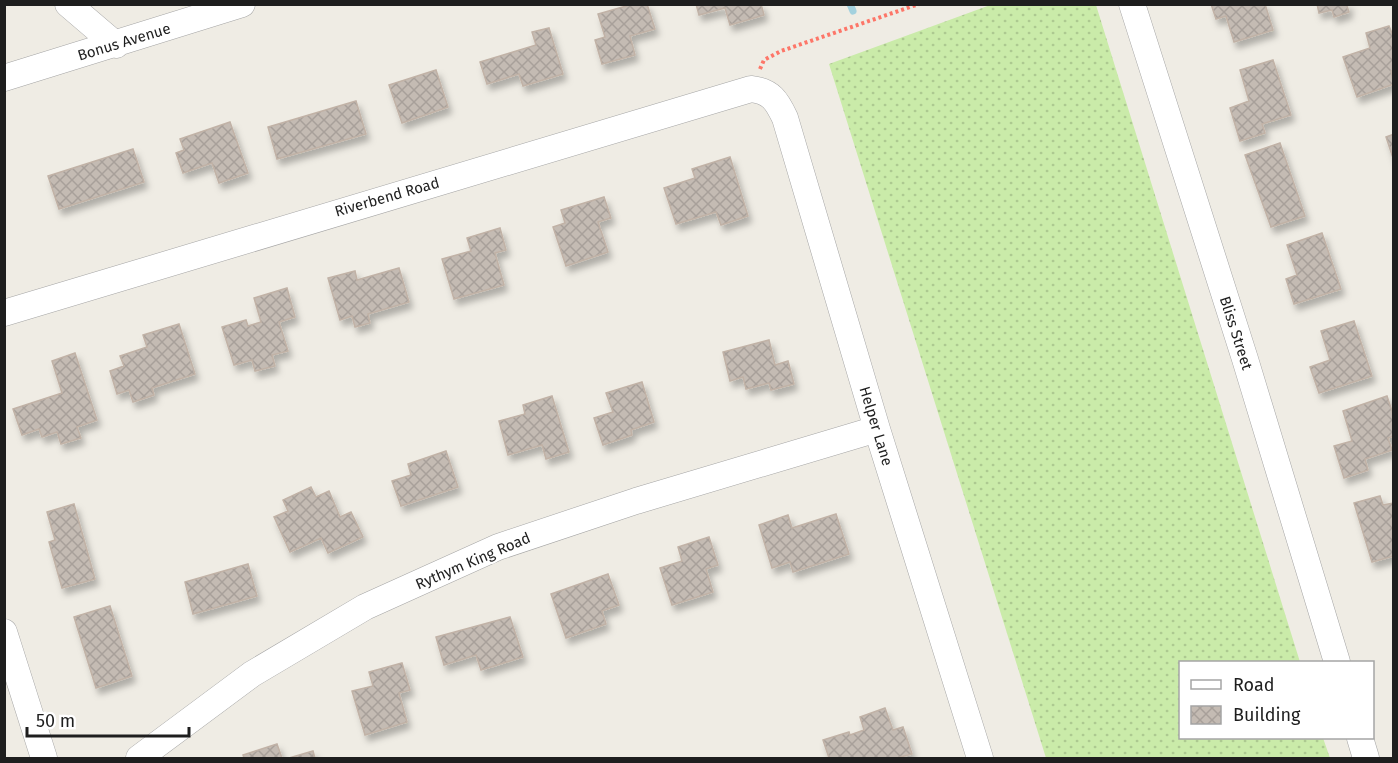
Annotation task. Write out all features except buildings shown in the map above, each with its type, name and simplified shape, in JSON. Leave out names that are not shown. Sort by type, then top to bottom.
[{"type":"street","points":[[68,4],[116,45]]},
{"type":"street","name":"Bonus Avenue","points":[[4,78],[242,4]]},
{"type":"street","name":"Bliss Street","points":[[1132,4],[1241,348],[1336,661]]},
{"type":"street","name":"Riverbend Road","points":[[4,313],[761,92]]},
{"type":"street","name":"Helper Lane","points":[[761,92],[778,102],[785,118],[877,429],[980,759]]},
{"type":"street","name":"Rythym King Road","points":[[139,759],[252,674],[365,607],[498,547],[636,501],[877,429]]},
{"type":"street","points":[[4,632],[44,759]]},
{"type":"street","points":[[1360,739],[1366,759]]},
{"type":"path","points":[[761,92],[764,60],[781,51],[919,4]]},
{"type":"green space","points":[[993,4],[1096,5],[1300,661],[1179,661],[1179,739],[1323,739],[1330,758],[1046,758],[829,64]]},
{"type":"waterway","points":[[850,4],[853,11]]}]
